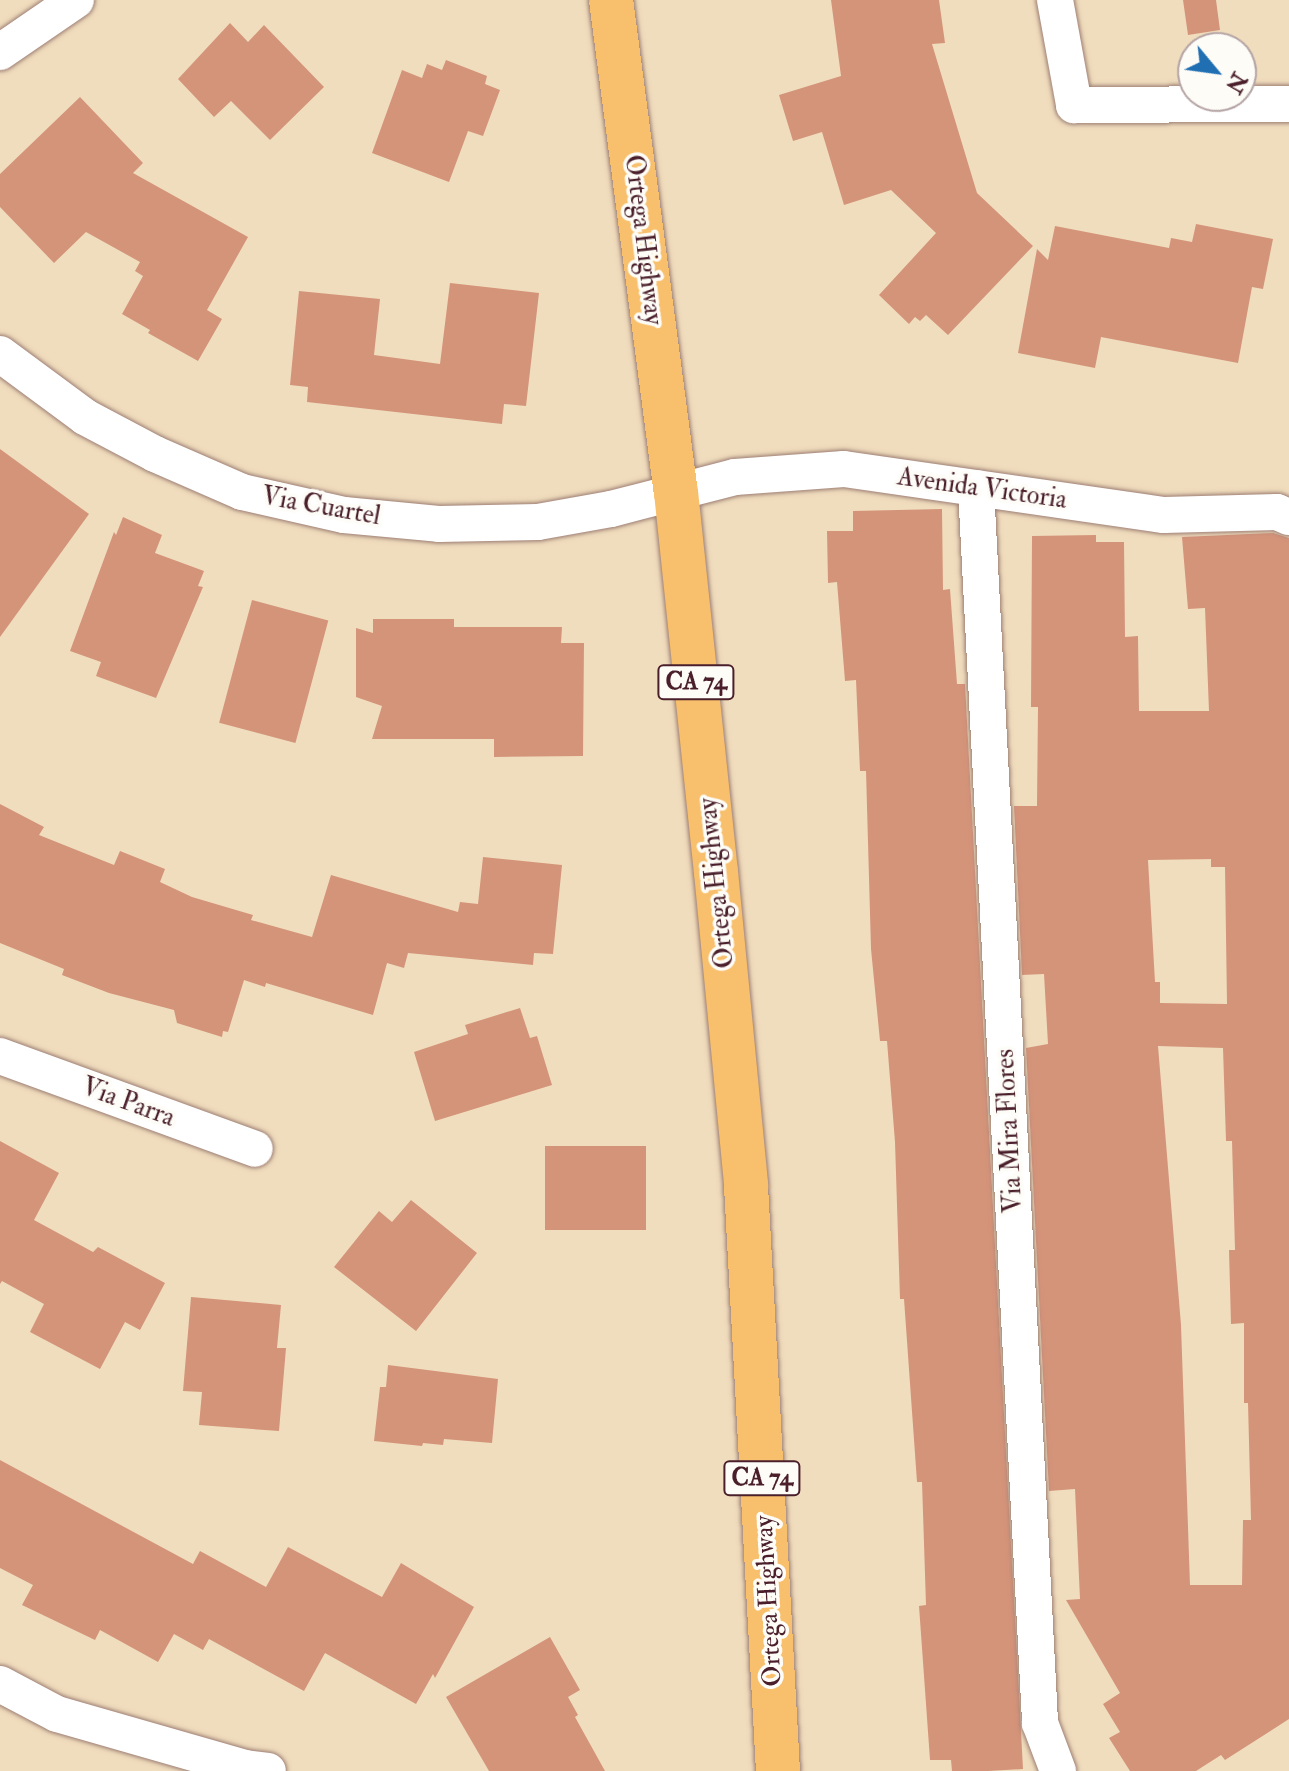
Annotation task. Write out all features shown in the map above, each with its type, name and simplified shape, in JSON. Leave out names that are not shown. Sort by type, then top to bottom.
[{"type":"main road","name":"Ortega Highway","points":[[611,0],[676,492],[746,1186],[778,1771]]},
{"type":"street","points":[[0,52],[76,0]]},
{"type":"street","points":[[1055,0],[1074,105],[1289,104]]},
{"type":"street","name":"Via Cuartel","points":[[0,354],[85,417],[155,454],[242,492],[344,515],[439,524],[538,522],[676,492]]},
{"type":"street","name":"Avenida Victoria","points":[[676,492],[735,477],[844,469],[1164,515],[1277,512],[1289,517]]},
{"type":"street","name":"Via Mira Flores","points":[[976,488],[1040,1723],[1058,1771]]},
{"type":"street","name":"Via Parra","points":[[0,1056],[255,1149]]},
{"type":"street","points":[[0,1684],[57,1714],[245,1768],[268,1771]]},
{"type":"building","points":[[831,0],[939,0],[945,43],[932,44],[977,193],[1033,246],[948,335],[926,315],[920,321],[915,317],[909,324],[879,295],[936,233],[891,190],[844,205],[822,132],[793,141],[779,95],[841,76]]},
{"type":"building","points":[[1183,0],[1216,0],[1220,30],[1188,32]]},
{"type":"building","points":[[230,23],[248,42],[264,25],[324,87],[270,140],[231,101],[214,117],[178,79]]},
{"type":"building","points":[[446,60],[487,76],[485,84],[500,90],[483,136],[468,131],[449,182],[372,153],[402,70],[422,78],[427,64],[442,70]]},
{"type":"building","points":[[80,97],[143,163],[133,173],[248,237],[207,310],[222,319],[198,361],[148,333],[150,330],[122,314],[143,276],[135,271],[140,262],[86,232],[54,263],[0,207],[0,174]]},
{"type":"building","points":[[1196,224],[1273,239],[1263,289],[1252,287],[1238,363],[1101,337],[1095,368],[1018,353],[1037,249],[1048,260],[1055,226],[1169,248],[1171,238],[1192,242]]},
{"type":"building","points":[[450,283],[539,293],[526,406],[504,404],[502,424],[307,402],[308,387],[290,385],[299,291],[380,299],[374,355],[440,364]]},
{"type":"building","points":[[0,449],[89,514],[0,637]]},
{"type":"building","points":[[942,509],[943,590],[950,589],[957,684],[965,684],[1023,1769],[988,1771],[952,1771],[951,1760],[930,1760],[919,1606],[926,1605],[922,1482],[917,1482],[904,1299],[900,1299],[895,1142],[887,1041],[880,1041],[871,949],[866,771],[860,771],[856,680],[845,681],[837,582],[828,583],[827,531],[853,531],[853,511]]},
{"type":"building","points":[[123,517],[162,535],[155,553],[204,571],[198,586],[203,587],[156,698],[96,676],[101,662],[70,651],[114,532],[116,535]]},
{"type":"building","points":[[1273,533],[1289,538],[1289,1719],[1225,1760],[1221,1755],[1196,1771],[1130,1771],[1109,1738],[1120,1732],[1103,1704],[1120,1693],[1066,1600],[1080,1599],[1075,1489],[1049,1491],[1026,1048],[1048,1044],[1044,974],[1022,975],[1014,806],[1037,806],[1038,707],[1031,707],[1032,536],[1096,535],[1096,542],[1124,542],[1125,637],[1138,636],[1139,711],[1209,711],[1205,608],[1188,609],[1182,537]],"holes":[[[1211,859],[1211,867],[1225,867],[1227,1004],[1160,1003],[1160,982],[1155,982],[1148,860]],[[1158,1046],[1223,1048],[1226,1141],[1232,1141],[1235,1250],[1229,1250],[1231,1324],[1244,1323],[1244,1403],[1248,1403],[1251,1520],[1243,1520],[1242,1585],[1190,1585],[1181,1325]]]},
{"type":"building","points":[[252,600],[328,620],[295,743],[219,723]]},
{"type":"building","points":[[373,619],[454,619],[454,627],[562,627],[561,643],[584,643],[583,756],[494,757],[494,739],[372,739],[382,706],[356,697],[356,628],[373,633]]},
{"type":"building","points":[[0,804],[44,827],[39,835],[114,865],[120,851],[165,869],[160,882],[192,897],[253,915],[251,920],[312,937],[331,875],[458,912],[460,902],[478,904],[483,857],[562,865],[553,954],[534,953],[533,965],[408,953],[404,968],[387,963],[373,1015],[266,983],[265,987],[244,980],[228,1032],[223,1031],[222,1037],[177,1023],[174,1010],[109,993],[62,975],[64,969],[0,943]]},
{"type":"building","points":[[520,1008],[530,1038],[537,1036],[552,1085],[435,1121],[414,1052],[468,1034],[465,1025]]},
{"type":"building","points":[[0,1141],[59,1173],[34,1220],[93,1252],[98,1247],[165,1283],[140,1330],[125,1322],[100,1369],[30,1332],[44,1304],[2,1281],[0,1284]]},
{"type":"building","points":[[545,1146],[646,1146],[646,1230],[545,1230]]},
{"type":"building","points":[[411,1200],[477,1253],[416,1331],[334,1267],[379,1211],[392,1222]]},
{"type":"building","points":[[191,1297],[281,1305],[277,1348],[286,1348],[279,1431],[199,1425],[202,1392],[183,1391]]},
{"type":"building","points":[[388,1365],[498,1379],[492,1443],[444,1439],[443,1445],[423,1443],[422,1446],[374,1441],[380,1387],[386,1387]]},
{"type":"building","points":[[0,1460],[193,1564],[200,1551],[266,1587],[288,1547],[382,1597],[401,1563],[474,1607],[435,1678],[433,1674],[416,1704],[325,1653],[304,1691],[209,1639],[203,1650],[174,1634],[158,1662],[100,1630],[95,1640],[22,1605],[33,1585],[0,1568]]},
{"type":"building","points":[[550,1637],[580,1690],[568,1697],[578,1715],[575,1717],[605,1771],[489,1771],[446,1697]]}]
